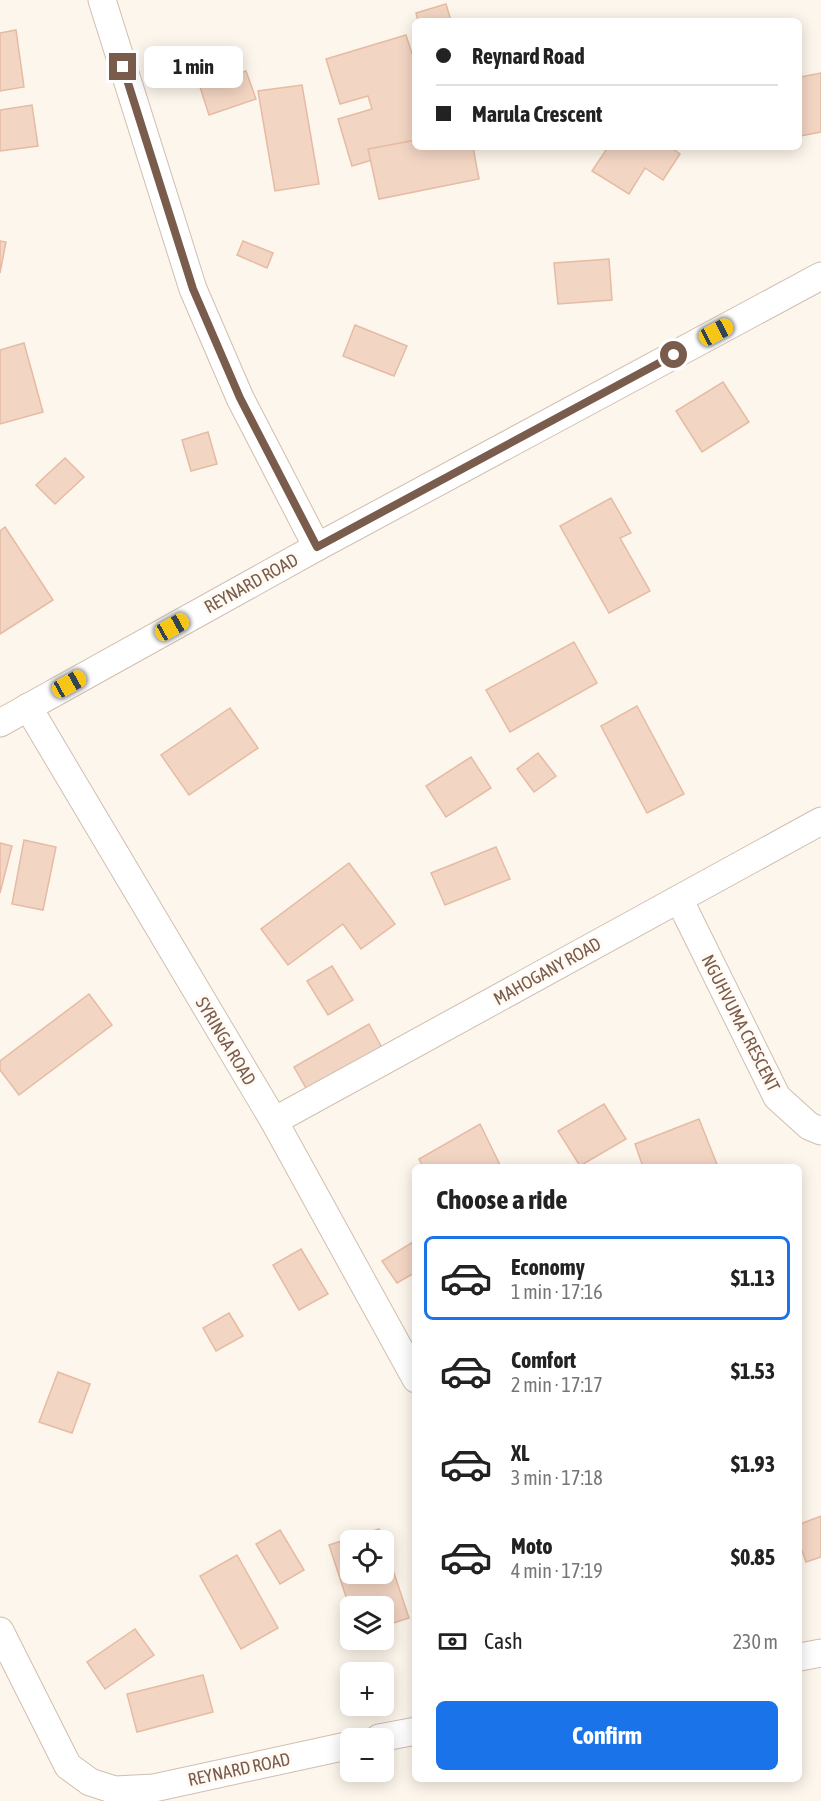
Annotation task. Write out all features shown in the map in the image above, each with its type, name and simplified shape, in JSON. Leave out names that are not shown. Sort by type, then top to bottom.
[{"type":"street","points":[[102,0],[193,289],[240,398],[317,547]]},
{"type":"street","name":"REYNARD ROAD","points":[[0,723],[317,547],[821,276]]},
{"type":"street","name":"SYRINGA ROAD","points":[[28,707],[274,1121],[412,1372]]},
{"type":"street","name":"MAHOGANY ROAD","points":[[274,1121],[821,821]]},
{"type":"street","name":"NGUHVUMA CRESCENT","points":[[679,899],[777,1097],[809,1126],[821,1131]]},
{"type":"street","name":"REYNARD ROAD","points":[[0,1631],[68,1766],[90,1782],[115,1790],[154,1788],[340,1747]]},
{"type":"street","points":[[802,1657],[821,1653]]},
{"type":"street","points":[[394,1735],[412,1732]]},
{"type":"building","points":[[446,4],[450,18],[417,18],[416,13]]},
{"type":"building","points":[[16,30],[24,87],[0,91],[0,33]]},
{"type":"building","points":[[406,35],[412,54],[412,148],[352,166],[338,119],[372,109],[368,96],[340,104],[326,59]]},
{"type":"building","points":[[246,71],[256,99],[209,115],[200,87]]},
{"type":"building","points":[[821,73],[821,132],[802,136],[802,77]]},
{"type":"building","points":[[302,85],[319,184],[275,191],[258,91]]},
{"type":"building","points":[[32,105],[38,146],[0,151],[0,110]]},
{"type":"building","points":[[412,141],[412,150],[474,150],[479,179],[379,199],[368,149]]},
{"type":"building","points":[[606,150],[674,150],[680,154],[663,180],[645,168],[629,194],[592,171]]},
{"type":"building","points":[[0,241],[6,242],[0,273]]},
{"type":"building","points":[[243,241],[273,253],[267,268],[237,255]]},
{"type":"building","points":[[609,259],[612,300],[558,304],[554,263]]},
{"type":"building","points":[[355,325],[407,346],[394,376],[343,356]]},
{"type":"building","points":[[24,343],[43,412],[0,424],[0,350]]},
{"type":"building","points":[[723,382],[749,422],[702,452],[676,411]]},
{"type":"building","points":[[208,432],[217,464],[191,471],[182,440]]},
{"type":"building","points":[[65,458],[84,477],[55,504],[36,485]]},
{"type":"building","points":[[611,498],[631,533],[620,538],[650,591],[609,613],[560,526]]},
{"type":"building","points":[[5,527],[53,600],[0,634],[0,531]]},
{"type":"building","points":[[574,642],[597,683],[510,732],[486,690]]},
{"type":"building","points":[[637,706],[684,794],[647,813],[601,726]]},
{"type":"building","points":[[230,708],[258,748],[189,795],[161,755]]},
{"type":"building","points":[[538,753],[556,776],[534,792],[517,769]]},
{"type":"building","points":[[471,757],[491,788],[446,817],[426,786]]},
{"type":"building","points":[[24,840],[56,847],[43,910],[12,904]]},
{"type":"building","points":[[0,843],[12,846],[0,893]]},
{"type":"building","points":[[496,847],[510,879],[445,905],[431,873]]},
{"type":"building","points":[[349,863],[395,924],[361,949],[343,924],[288,965],[261,929]]},
{"type":"building","points":[[332,966],[353,1000],[328,1015],[307,981]]},
{"type":"building","points":[[89,994],[112,1025],[19,1095],[0,1070],[0,1061]]},
{"type":"building","points":[[369,1024],[386,1055],[311,1097],[294,1067]]},
{"type":"building","points":[[604,1104],[626,1139],[583,1164],[579,1164],[558,1131]]},
{"type":"building","points":[[699,1119],[717,1164],[642,1164],[635,1144]]},
{"type":"building","points":[[480,1124],[500,1164],[422,1164],[419,1159]]},
{"type":"building","points":[[412,1242],[412,1274],[397,1283],[382,1261]]},
{"type":"building","points":[[301,1249],[328,1294],[299,1310],[273,1265]]},
{"type":"building","points":[[229,1313],[243,1336],[216,1351],[203,1328]]},
{"type":"building","points":[[58,1372],[90,1384],[72,1433],[39,1422]]},
{"type":"building","points":[[821,1516],[821,1557],[806,1562],[802,1551],[802,1523]]},
{"type":"building","points":[[280,1530],[304,1570],[280,1584],[256,1544]]},
{"type":"building","points":[[340,1541],[340,1578],[329,1545]]},
{"type":"building","points":[[237,1555],[278,1628],[241,1649],[200,1576]]},
{"type":"building","points":[[394,1573],[409,1618],[394,1623],[394,1596],[346,1596],[342,1584],[394,1584]]},
{"type":"building","points":[[135,1629],[154,1655],[105,1689],[87,1662]]},
{"type":"building","points":[[203,1675],[213,1712],[137,1732],[127,1694]]},
{"type":"route","points":[[123,67],[193,289],[240,398],[270,460],[317,547],[674,355]]}]
